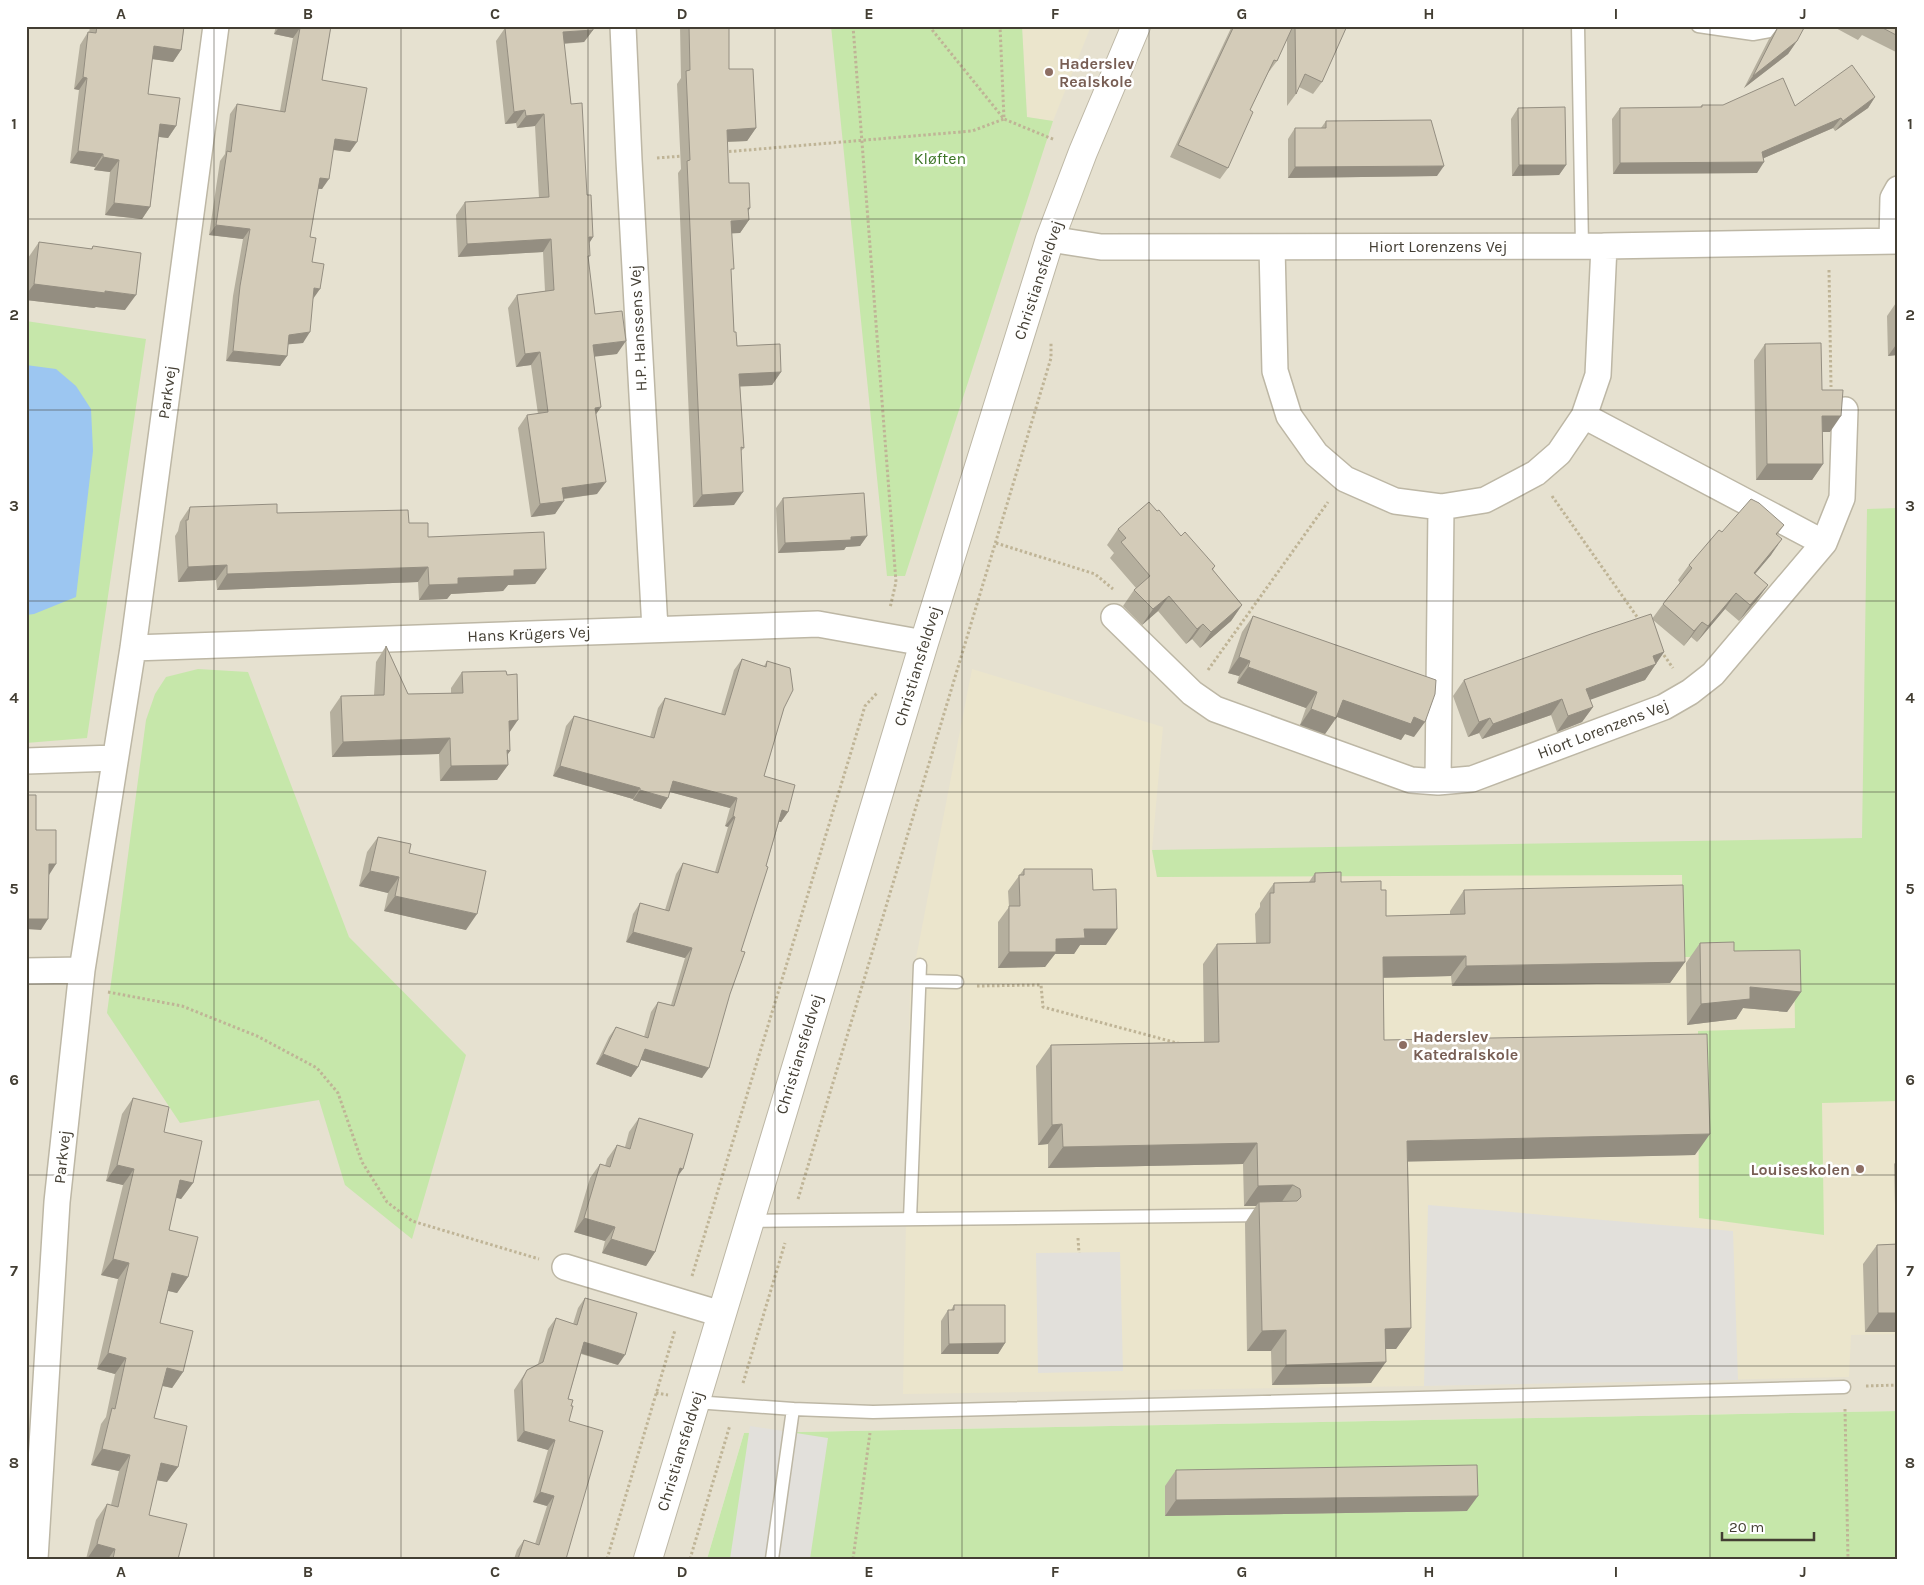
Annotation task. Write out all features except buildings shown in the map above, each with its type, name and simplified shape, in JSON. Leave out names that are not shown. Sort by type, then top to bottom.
[{"type":"street","name":"Parkvej","points":[[35,1559],[57,1202],[81,978],[133,648],[216,26]]},
{"type":"street","name":"H.P. Hanssens Vej","points":[[623,26],[655,629]]},
{"type":"street","name":"Christiansfeldvej","points":[[648,1559],[924,643],[1050,240],[1083,152],[1136,26]]},
{"type":"street","points":[[1895,241],[1893,198],[1898,189]]},
{"type":"street","name":"Hiort Lorenzens Vej","points":[[1050,240],[1101,247],[1593,246],[1895,241]]},
{"type":"street","points":[[1272,247],[1274,372],[1289,416],[1316,454],[1345,478],[1394,501],[1441,507],[1485,500],[1536,473],[1559,453],[1584,416],[1598,375],[1593,246]]},
{"type":"street","name":"Hiort Lorenzens Vej","points":[[1114,617],[1192,693],[1214,709],[1411,780],[1438,782],[1472,779],[1664,707],[1690,692],[1713,674],[1824,543],[1842,498],[1845,410]]},
{"type":"street","points":[[1584,416],[1824,543]]},
{"type":"street","points":[[1438,782],[1441,507]]},
{"type":"street","name":"Hans Krügers Vej","points":[[133,648],[818,624],[924,643]]},
{"type":"street","points":[[26,761],[115,758]]},
{"type":"street","points":[[26,971],[81,978]]},
{"type":"street","points":[[565,1267],[721,1314]]},
{"type":"lane","points":[[1578,26],[1593,246]]},
{"type":"lane","points":[[1698,26],[1753,34],[1781,29]]},
{"type":"lane","points":[[910,1219],[920,965]]},
{"type":"lane","points":[[920,980],[957,982]]},
{"type":"lane","points":[[749,1222],[1279,1214]]},
{"type":"lane","points":[[695,1402],[873,1412],[1844,1387]]},
{"type":"lane","points":[[772,1559],[793,1409]]},
{"type":"path","points":[[853,26],[896,582],[884,636]]},
{"type":"path","points":[[929,26],[1004,119],[1083,152]]},
{"type":"path","points":[[1000,26],[1004,119]]},
{"type":"path","points":[[716,153],[972,131],[1004,119]]},
{"type":"path","points":[[629,160],[687,155]]},
{"type":"path","points":[[1828,242],[1831,390],[1845,410]]},
{"type":"path","points":[[690,1559],[1051,358],[1051,338]]},
{"type":"path","points":[[1536,473],[1644,627]]},
{"type":"path","points":[[1192,693],[1345,478]]},
{"type":"path","points":[[996,543],[1095,574],[1114,590],[1114,617]]},
{"type":"path","points":[[1656,643],[1690,692]]},
{"type":"path","points":[[607,1559],[865,706],[878,692]]},
{"type":"path","points":[[81,978],[182,1006],[258,1036],[317,1068],[338,1093],[362,1162],[387,1202],[412,1221],[565,1267]]},
{"type":"path","points":[[957,982],[968,986],[1041,985],[1043,1007],[1186,1046]]},
{"type":"path","points":[[1848,1559],[1844,1387],[1898,1385]]},
{"type":"path","points":[[853,1559],[873,1412]]},
{"type":"shaded area","points":[[26,26],[1898,26],[1898,1411],[744,1433],[707,1559],[26,1559]]},
{"type":"shaded area","name":"Haderslev Realskole","points":[[1022,26],[1091,26],[1053,121],[1027,117]]},
{"type":"shaded area","name":"Haderslev Katedralskole","points":[[972,669],[1163,727],[1152,850],[1157,877],[1898,873],[1898,1334],[1851,1335],[1849,1377],[903,1394],[910,989]]},
{"type":"shaded area","points":[[1428,1205],[1733,1231],[1738,1380],[1424,1386]]},
{"type":"shaded area","points":[[1120,1252],[1123,1371],[1038,1373],[1036,1253]]},
{"type":"shaded area","points":[[750,1426],[828,1438],[810,1559],[730,1559]]},
{"type":"green space","name":"Kløften","points":[[831,26],[1022,26],[1027,117],[1053,121],[905,576],[887,576]]},
{"type":"green space","points":[[26,321],[146,339],[87,738],[26,743]]},
{"type":"green space","points":[[1898,508],[1898,1101],[1822,1103],[1824,1235],[1699,1218],[1698,1031],[1795,1028],[1794,956],[1683,957],[1682,875],[1157,877],[1152,850],[1862,838],[1867,509]]},
{"type":"green space","points":[[198,669],[248,672],[349,937],[466,1055],[412,1239],[345,1185],[319,1100],[180,1123],[107,1013],[146,720],[155,694],[166,677]]},
{"type":"green space","points":[[1898,1411],[1898,1559],[707,1559],[744,1433]]},
{"type":"water","points":[[26,365],[56,369],[76,386],[91,409],[93,451],[76,597],[34,614],[26,615]]},
{"type":"place","name":"Haderslev Realskole","points":[[1049,72]]},
{"type":"place","name":"Haderslev Katedralskole","points":[[1403,1045]]},
{"type":"place","name":"Louiseskolen","points":[[1860,1169]]}]
